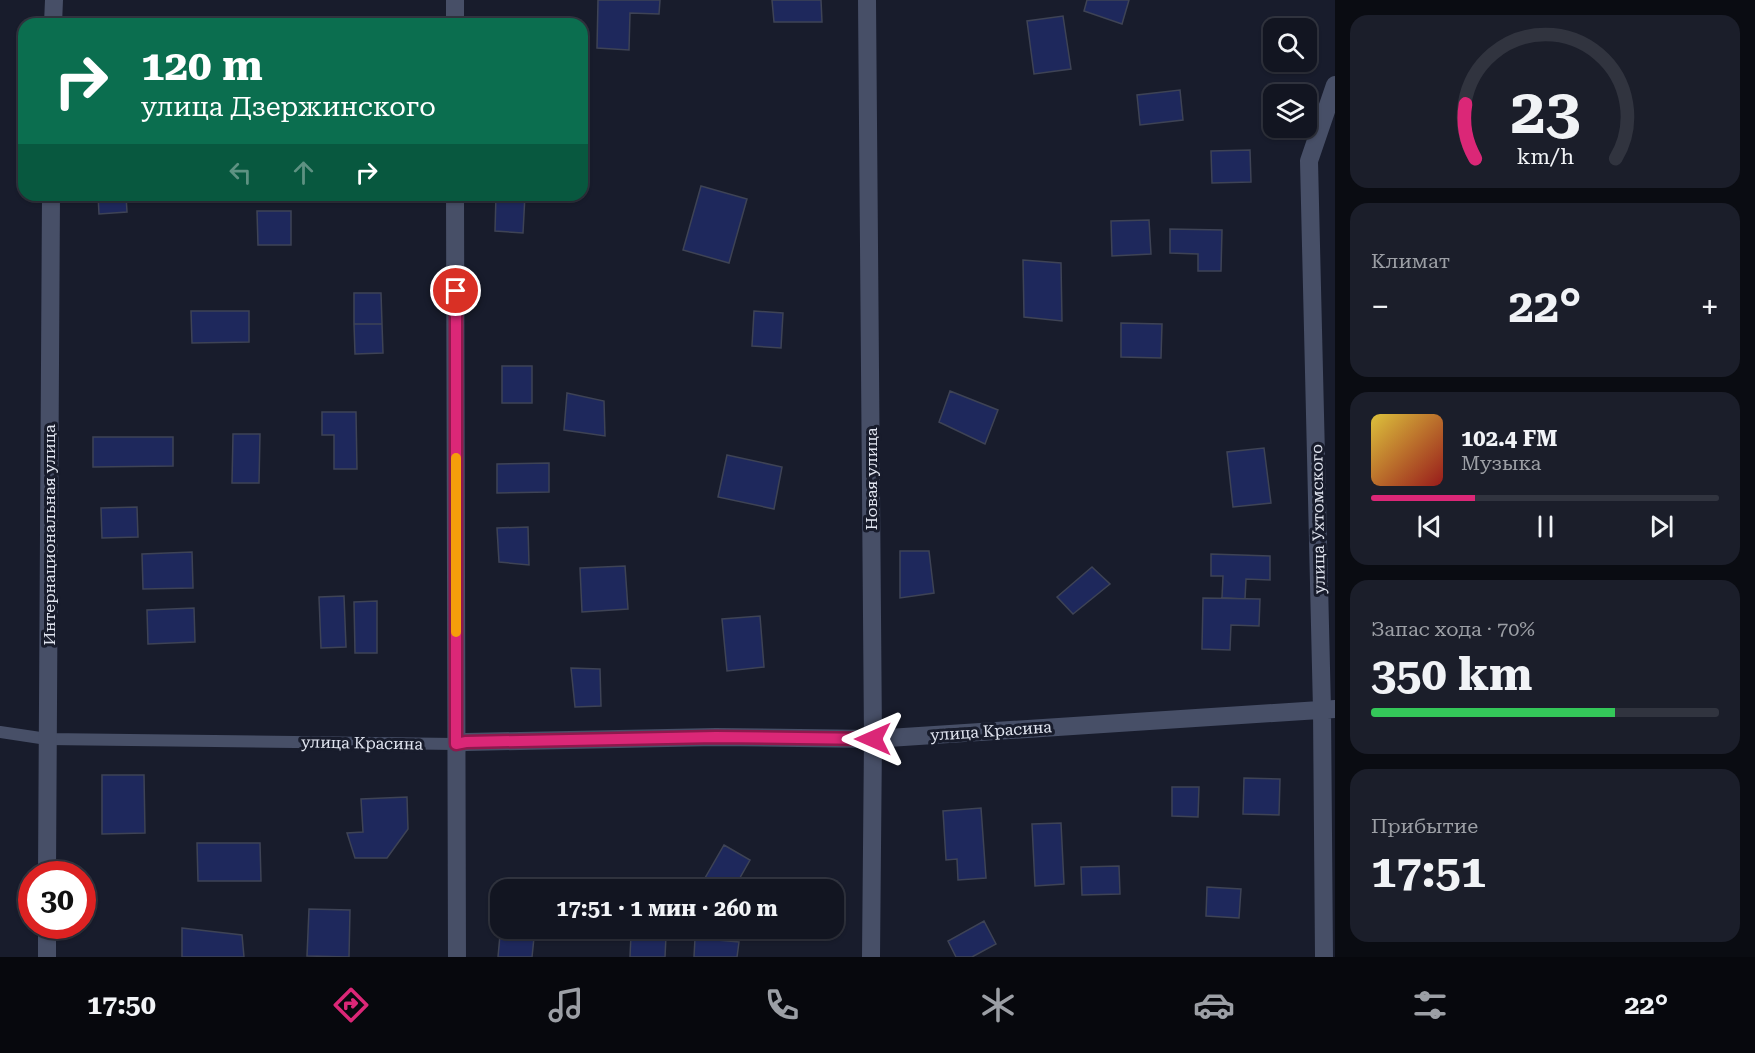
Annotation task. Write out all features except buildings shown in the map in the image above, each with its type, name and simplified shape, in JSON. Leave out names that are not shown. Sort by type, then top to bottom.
[{"type":"street","points":[[53,18],[54,0]]},
{"type":"street","points":[[455,0],[455,18]]},
{"type":"street","name":"Новая улица","points":[[867,0],[873,739],[871,957]]},
{"type":"street","name":"улица Ухтомского","points":[[1324,957],[1329,710],[1310,161],[1335,85]]},
{"type":"street","name":"Интернациональная улица","points":[[47,861],[51,201]]},
{"type":"street","points":[[455,201],[457,957]]},
{"type":"street","name":"улица Красина","points":[[456,744],[692,738],[873,739],[1329,710]]},
{"type":"street","points":[[47,939],[47,957]]},
{"type":"lane","name":"улица Красина","points":[[0,732],[47,739],[456,744]]},
{"type":"slow traffic","points":[[456,458],[456,632]]},
{"type":"route","points":[[456,291],[456,744],[716,737],[873,739]]}]
